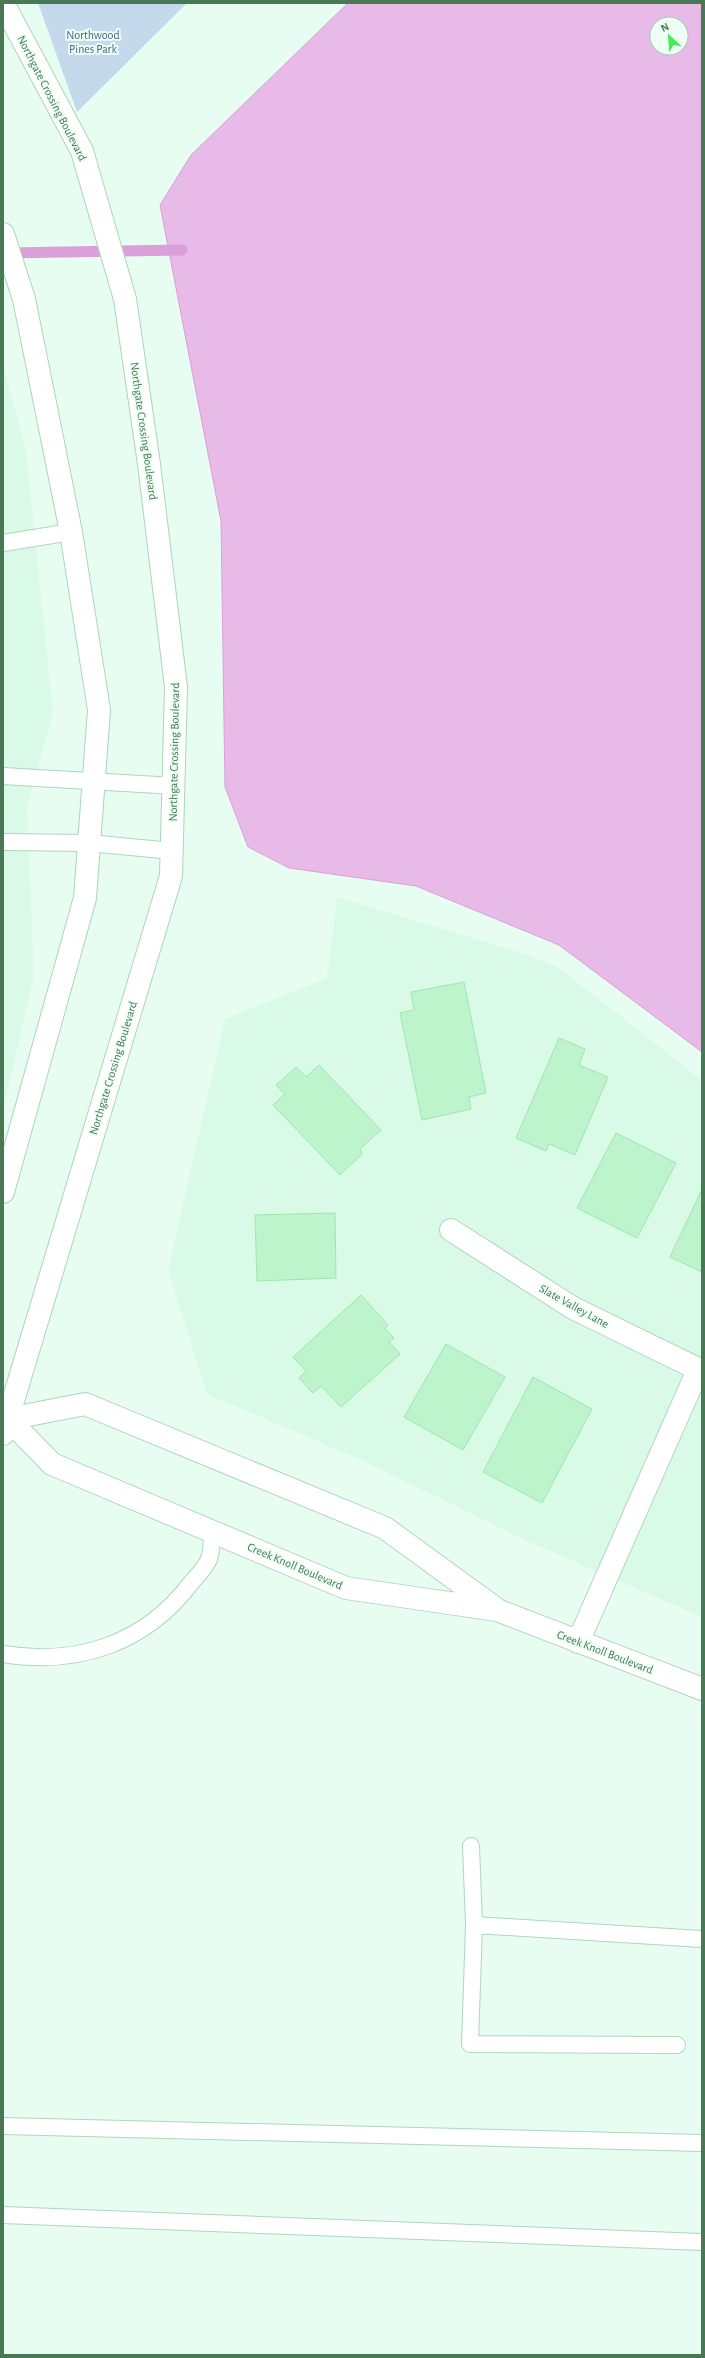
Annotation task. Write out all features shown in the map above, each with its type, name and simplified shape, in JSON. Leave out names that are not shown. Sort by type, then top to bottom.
[{"type":"street","name":"Northgate Crossing Boulevard","points":[[3,3],[82,151],[100,209],[124,299],[149,464],[176,687],[175,786],[171,876],[5,1423]]},
{"type":"street","points":[[3,234],[24,299],[71,532],[99,710],[85,898],[3,1192]]},
{"type":"street","name":"Slate Valley Lane","points":[[451,1230],[573,1308],[700,1371]]},
{"type":"street","points":[[578,1642],[700,1371]]},
{"type":"street","points":[[5,1423],[85,1404],[385,1528],[497,1610]]},
{"type":"street","name":"Creek Knoll Boulevard","points":[[5,1423],[52,1464],[346,1588],[497,1610],[702,1689]]},
{"type":"lane","points":[[3,543],[71,532]]},
{"type":"lane","points":[[3,776],[175,786]]},
{"type":"lane","points":[[3,842],[89,843],[172,851]]},
{"type":"lane","points":[[3,1654],[30,1659],[78,1656],[114,1644],[144,1628],[178,1600],[210,1558],[212,1531]]},
{"type":"lane","points":[[471,1846],[474,1925],[470,2044],[677,2045]]},
{"type":"lane","points":[[474,1925],[702,1938]]},
{"type":"lane","points":[[3,2126],[702,2143]]},
{"type":"lane","points":[[3,2215],[702,2242]]},
{"type":"shaded area","points":[[348,3],[702,3],[702,1052],[559,945],[416,886],[289,868],[248,847],[225,787],[221,521],[160,205],[191,155]]},
{"type":"shaded area","points":[[3,364],[26,451],[53,712],[27,807],[34,975],[3,1111]]},
{"type":"shaded area","points":[[337,897],[532,956],[559,968],[702,1080],[702,1617],[527,1541],[359,1459],[207,1394],[168,1271],[225,1019],[327,978]]},
{"type":"green space","name":"Northwood Pines Park","points":[[38,3],[187,3],[77,112]]},
{"type":"building","points":[[464,982],[486,1093],[469,1097],[471,1109],[422,1120],[400,1013],[414,1010],[411,992]]},
{"type":"building","points":[[559,1038],[585,1049],[579,1065],[608,1077],[575,1155],[549,1144],[546,1151],[516,1138]]},
{"type":"building","points":[[319,1065],[381,1130],[360,1149],[362,1154],[340,1175],[273,1105],[285,1094],[276,1085],[296,1067],[306,1077]]},
{"type":"building","points":[[616,1133],[676,1163],[637,1238],[577,1208]]},
{"type":"building","points":[[702,1189],[702,1272],[670,1257]]},
{"type":"building","points":[[335,1213],[336,1278],[257,1281],[255,1215]]},
{"type":"building","points":[[361,1295],[388,1325],[385,1329],[394,1338],[389,1342],[400,1354],[341,1407],[321,1386],[313,1393],[299,1378],[306,1371],[293,1357]]},
{"type":"building","points":[[446,1344],[505,1377],[463,1450],[404,1417]]},
{"type":"building","points":[[533,1377],[592,1409],[542,1503],[483,1472]]},
{"type":"waterway","points":[[6,253],[182,250]]}]
